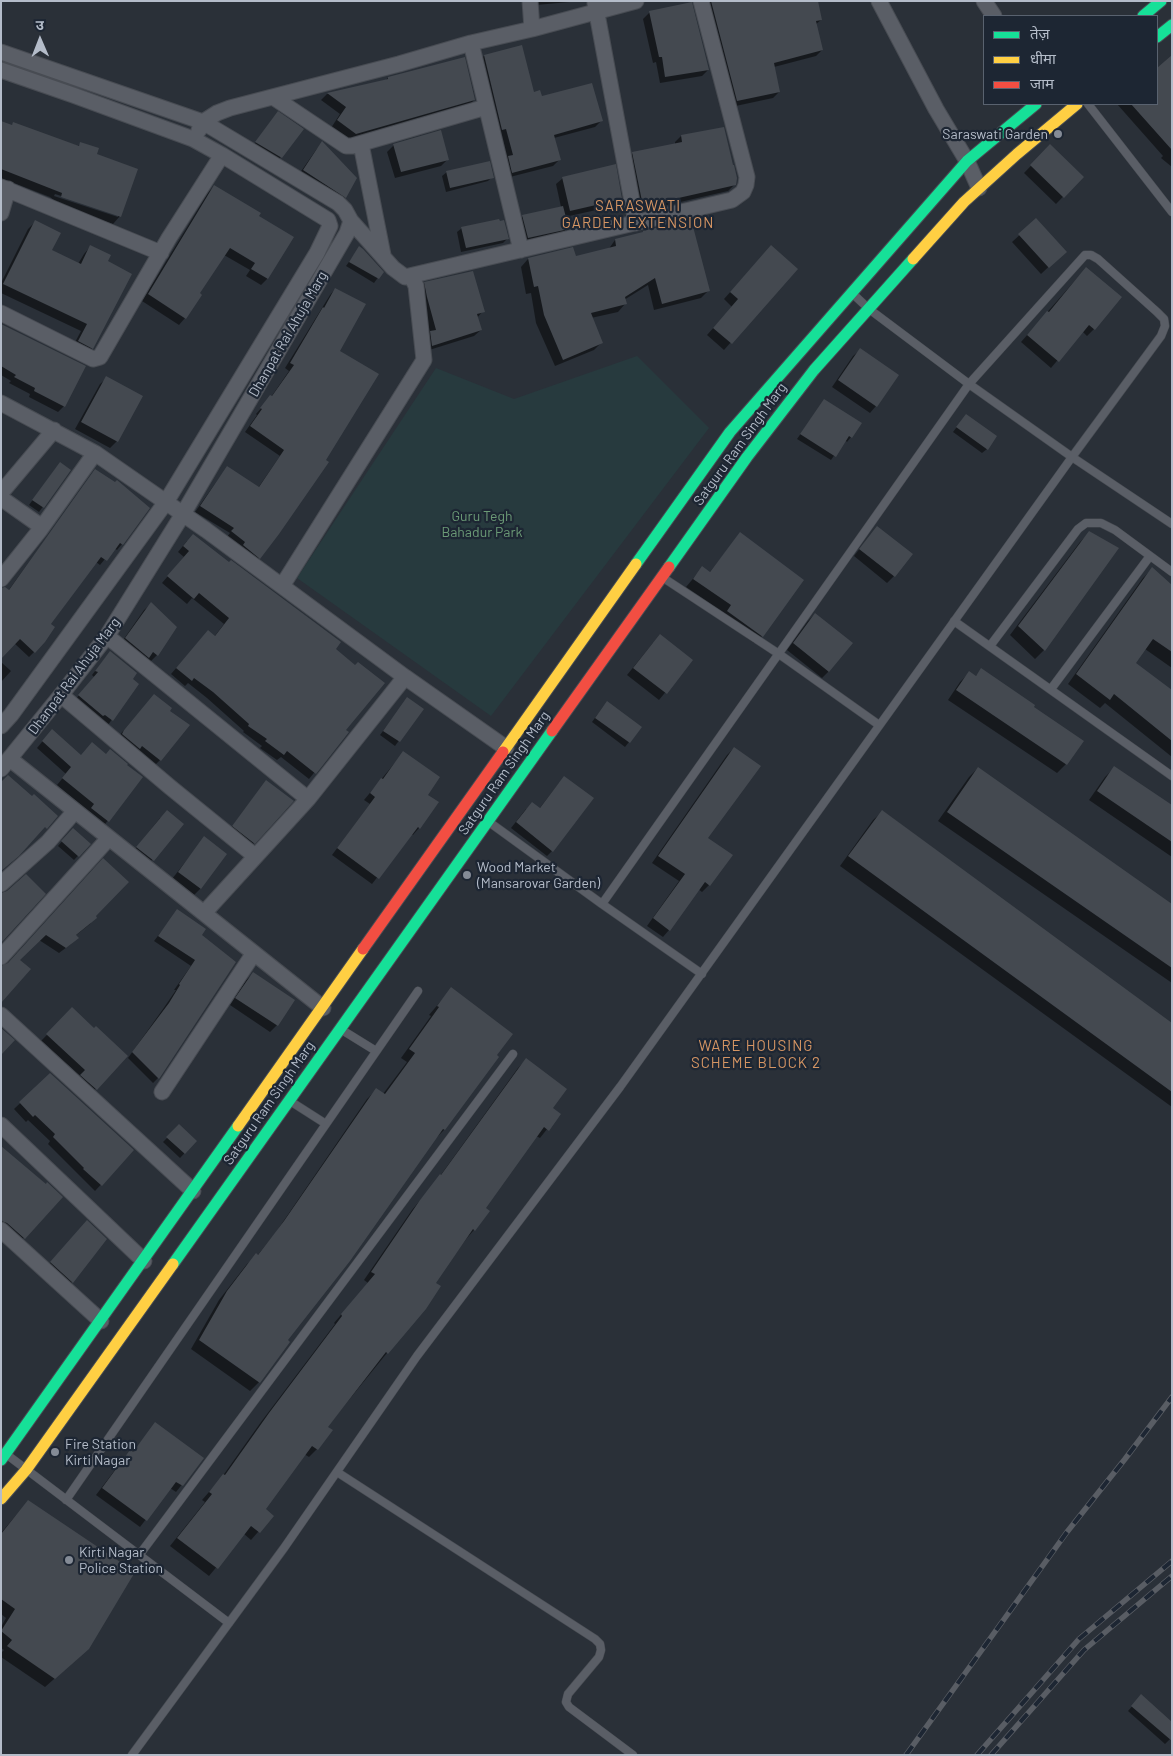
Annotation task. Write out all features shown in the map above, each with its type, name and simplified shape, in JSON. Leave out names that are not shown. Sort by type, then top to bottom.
[{"type":"main road","points":[[1144,15],[1161,1]]},
{"type":"main road","points":[[1158,36],[1172,25]]},
{"type":"main road","name":"Satguru Ram Singh Marg","points":[[4,1457],[730,432],[967,161],[1035,105]]},
{"type":"main road","name":"Satguru Ram Singh Marg","points":[[1,1499],[26,1470],[747,457],[808,378],[964,202],[1017,154],[1076,105]]},
{"type":"street","points":[[530,1],[532,29]]},
{"type":"street","points":[[193,139],[203,122],[224,110],[471,43],[532,29],[595,6],[636,1]]},
{"type":"street","points":[[1,52],[203,122],[331,198],[345,210],[351,221],[399,274],[405,277],[732,200],[743,192],[747,177],[702,1]]},
{"type":"street","points":[[879,1],[936,109],[967,161],[979,188]]},
{"type":"street","points":[[984,1],[993,15]]},
{"type":"street","points":[[595,6],[636,223]]},
{"type":"street","points":[[471,43],[521,250]]},
{"type":"street","points":[[1,70],[193,139],[328,220],[330,226],[351,221]]},
{"type":"street","points":[[274,97],[342,145],[352,146],[486,107]]},
{"type":"street","points":[[361,144],[383,256]]},
{"type":"street","points":[[1,313],[92,359],[100,357],[161,253],[222,155]]},
{"type":"street","points":[[1,213],[5,188],[161,253]]},
{"type":"street","name":"Dhanpat Rai Ahuja Marg","points":[[6,764],[107,636],[183,514],[342,242],[351,221]]},
{"type":"street","name":"Dhanpat Rai Ahuja Marg","points":[[1,726],[11,715],[166,502],[317,253],[330,226]]},
{"type":"street","points":[[282,586],[424,360],[416,286],[411,276]]},
{"type":"street","points":[[1,403],[95,453],[183,514],[405,677],[506,748]]},
{"type":"street","points":[[1,493],[54,430]]},
{"type":"street","points":[[1,579],[95,453]]},
{"type":"street","points":[[1,498],[42,526]]},
{"type":"street","points":[[107,636],[308,799]]},
{"type":"street","points":[[204,913],[308,799],[405,677]]},
{"type":"street","points":[[62,695],[255,856]]},
{"type":"street","points":[[6,764],[75,811],[323,1008]]},
{"type":"street","points":[[1,884],[48,842],[75,811]]},
{"type":"street","points":[[1,957],[109,838]]},
{"type":"street","points":[[162,1092],[254,953]]},
{"type":"street","points":[[1,1015],[193,1191]]},
{"type":"street","points":[[1,1125],[144,1260]]},
{"type":"street","points":[[1,1230],[101,1321]]},
{"type":"lane","points":[[1089,105],[1172,212]]},
{"type":"lane","points":[[132,1755],[284,1548],[417,1356],[620,1087],[702,974],[1160,336],[1165,326],[1164,319],[1098,259],[1091,255],[1085,255],[970,384],[602,904]]},
{"type":"lane","points":[[852,292],[869,309],[970,384],[1072,457],[1172,524]]},
{"type":"lane","points":[[990,646],[1078,528],[1086,523],[1101,523],[1115,530],[1172,572]]},
{"type":"lane","points":[[1051,688],[1150,556]]},
{"type":"lane","points":[[662,577],[779,654],[879,725]]},
{"type":"lane","points":[[954,621],[1051,688],[1172,776]]},
{"type":"lane","points":[[488,822],[702,974]]},
{"type":"lane","points":[[66,1500],[418,991]]},
{"type":"lane","points":[[341,1029],[376,1051]]},
{"type":"lane","points":[[140,1554],[513,1054]]},
{"type":"lane","points":[[290,1101],[326,1124]]},
{"type":"lane","points":[[4,1457],[26,1470],[140,1554],[229,1623]]},
{"type":"lane","points":[[337,1472],[595,1639],[600,1644],[599,1657],[568,1694],[566,1702],[569,1707],[633,1755]]},
{"type":"green space","name":"Guru Tegh Bahadur Park","points":[[637,356],[709,428],[491,716],[297,578],[436,368],[514,399]]},
{"type":"building","points":[[711,1],[818,1],[822,20],[816,21],[823,50],[774,63],[780,92],[737,101]]},
{"type":"building","points":[[692,2],[709,70],[665,77],[662,57],[659,57],[649,11]]},
{"type":"building","points":[[522,45],[534,92],[540,90],[542,96],[592,83],[603,121],[554,135],[561,160],[512,173],[508,156],[513,155],[506,129],[502,130],[484,55]]},
{"type":"building","points":[[1172,55],[1172,150],[1132,105],[1158,105],[1158,67]]},
{"type":"building","points":[[465,57],[475,100],[356,134],[337,120],[346,107],[327,93],[388,79],[388,77]]},
{"type":"building","points":[[278,111],[304,129],[282,158],[255,142]]},
{"type":"building","points":[[1,121],[12,125],[13,122],[79,146],[80,142],[99,148],[97,154],[138,169],[121,217],[61,197],[62,193],[1,169]]},
{"type":"building","points":[[724,127],[737,178],[736,185],[643,206],[632,152],[682,142],[681,135]]},
{"type":"building","points":[[441,130],[449,160],[401,172],[393,144]]},
{"type":"building","points":[[322,141],[357,178],[346,198],[303,170]]},
{"type":"building","points":[[1050,144],[1084,177],[1064,198],[1030,165]]},
{"type":"building","points":[[490,161],[494,178],[450,188],[446,171]]},
{"type":"building","points":[[616,164],[622,199],[570,211],[562,177]]},
{"type":"building","points":[[214,185],[261,213],[259,216],[294,237],[268,279],[251,269],[255,263],[230,248],[200,293],[202,295],[186,319],[148,294]]},
{"type":"building","points":[[563,206],[569,229],[528,238],[522,215]]},
{"type":"building","points":[[1036,218],[1067,252],[1049,268],[1018,234]]},
{"type":"building","points":[[499,219],[500,221],[504,220],[509,239],[466,248],[461,227]]},
{"type":"building","points":[[691,219],[710,291],[662,304],[655,278],[625,297],[627,304],[591,313],[603,343],[563,360],[544,315],[538,286],[534,287],[528,258],[573,247],[576,256],[616,246],[615,239]]},
{"type":"building","points":[[35,220],[61,233],[52,250],[81,264],[90,245],[111,255],[108,261],[132,274],[93,349],[78,341],[87,324],[3,284]]},
{"type":"building","points":[[771,245],[798,269],[732,344],[713,328],[738,299],[730,292]]},
{"type":"building","points":[[359,246],[384,272],[379,279],[349,262]]},
{"type":"building","points":[[1086,267],[1122,297],[1095,330],[1089,325],[1059,362],[1027,335],[1047,311],[1049,312]]},
{"type":"building","points":[[473,271],[485,312],[477,314],[482,330],[432,346],[430,331],[436,330],[424,282]]},
{"type":"building","points":[[335,288],[366,304],[340,351],[379,374],[326,460],[329,462],[260,559],[243,545],[245,542],[231,531],[234,528],[200,506],[227,466],[259,487],[284,450],[250,426],[262,409],[260,408],[270,395],[272,396],[294,365],[290,363]]},
{"type":"building","points":[[1,324],[86,366],[65,407],[34,391],[35,388],[14,377],[16,375],[1,366]]},
{"type":"building","points":[[860,348],[899,375],[877,407],[838,380]]},
{"type":"building","points":[[106,376],[143,396],[118,442],[81,422]]},
{"type":"building","points":[[824,399],[862,423],[852,438],[849,436],[836,457],[800,434]]},
{"type":"building","points":[[966,414],[997,436],[988,450],[956,427]]},
{"type":"building","points":[[60,462],[71,470],[44,508],[32,500]]},
{"type":"building","points":[[95,469],[115,482],[117,480],[150,508],[123,545],[120,543],[107,561],[101,557],[51,624],[55,627],[35,653],[20,639],[1,659],[1,588],[5,587],[9,590]]},
{"type":"building","points":[[877,526],[913,554],[895,577],[859,549]]},
{"type":"building","points":[[1089,531],[1119,548],[1045,651],[1018,626]]},
{"type":"building","points":[[740,532],[804,580],[763,637],[727,611],[731,605],[693,579],[702,566],[710,572]]},
{"type":"building","points":[[193,534],[341,642],[336,649],[355,665],[358,662],[385,683],[346,730],[349,732],[316,774],[287,751],[284,755],[265,741],[267,739],[248,726],[249,724],[213,692],[194,678],[192,681],[176,668],[208,630],[215,636],[229,618],[199,593],[194,599],[167,576],[189,551],[183,546]]},
{"type":"building","points":[[1152,567],[1172,585],[1172,652],[1153,639],[1136,663],[1172,690],[1172,741],[1114,694],[1110,700],[1076,674]]},
{"type":"building","points":[[151,602],[177,627],[158,656],[153,652],[149,658],[125,638]]},
{"type":"building","points":[[815,613],[853,643],[829,672],[793,643]]},
{"type":"building","points":[[660,634],[693,660],[667,694],[633,668]]},
{"type":"building","points":[[110,651],[137,673],[133,679],[139,684],[113,721],[105,715],[103,716],[78,695],[98,672],[95,671]]},
{"type":"building","points":[[981,668],[1084,741],[1067,765],[956,690],[969,671],[976,676]]},
{"type":"building","points":[[154,694],[172,708],[170,711],[190,725],[161,761],[142,746],[140,749],[122,734]]},
{"type":"building","points":[[407,697],[424,709],[400,742],[383,731]]},
{"type":"building","points":[[607,701],[642,727],[630,743],[595,718]]},
{"type":"building","points":[[52,729],[81,755],[92,742],[106,754],[110,749],[143,777],[109,822],[91,808],[94,804],[62,778],[71,767],[42,741]]},
{"type":"building","points":[[734,747],[761,766],[708,838],[733,855],[710,886],[705,882],[670,931],[653,918],[685,874],[658,856]]},
{"type":"building","points":[[403,751],[440,777],[428,795],[439,802],[420,829],[418,827],[379,879],[337,848],[375,797],[370,793],[381,778],[383,779]]},
{"type":"building","points":[[1114,766],[1172,805],[1172,842],[1097,791]]},
{"type":"building","points":[[978,767],[1172,904],[1172,968],[947,812]]},
{"type":"building","points":[[8,775],[32,796],[34,794],[58,816],[47,829],[45,827],[19,856],[1,871],[1,782]]},
{"type":"building","points":[[564,776],[594,798],[553,852],[516,822],[532,802],[540,808]]},
{"type":"building","points":[[266,780],[294,801],[255,844],[232,826]]},
{"type":"building","points":[[167,810],[184,824],[154,861],[136,847]]},
{"type":"building","points":[[882,810],[1172,1023],[1172,1092],[848,856]]},
{"type":"building","points":[[73,828],[91,844],[79,857],[61,841]]},
{"type":"building","points":[[204,836],[227,854],[201,889],[178,872]]},
{"type":"building","points":[[103,858],[129,882],[96,916],[97,918],[76,935],[79,938],[66,948],[46,935],[20,960],[31,969],[1,1003],[1,966],[8,963]]},
{"type":"building","points":[[26,874],[46,894],[1,943],[1,893],[7,891]]},
{"type":"building","points":[[177,909],[206,929],[202,935],[236,962],[159,1079],[132,1052],[169,1003],[195,960],[158,936]]},
{"type":"building","points":[[253,972],[295,1000],[278,1026],[235,998]]},
{"type":"building","points":[[451,987],[513,1034],[497,1055],[499,1057],[445,1130],[443,1129],[350,1261],[288,1340],[290,1342],[260,1383],[199,1340],[227,1291],[256,1253],[258,1255],[284,1221],[376,1088],[385,1094],[415,1053],[409,1049]]},
{"type":"building","points":[[72,1007],[94,1028],[96,1026],[128,1056],[97,1090],[80,1075],[85,1070],[46,1034]]},
{"type":"building","points":[[1,1028],[15,1040],[1,1055]]},
{"type":"building","points":[[526,1058],[567,1089],[553,1108],[561,1114],[549,1131],[544,1127],[486,1208],[490,1211],[475,1231],[473,1229],[436,1283],[441,1286],[426,1309],[388,1354],[386,1352],[328,1427],[333,1430],[318,1450],[312,1446],[266,1509],[274,1516],[260,1533],[251,1526],[218,1569],[177,1538],[212,1494],[209,1492],[223,1474],[225,1475],[342,1316],[341,1314],[375,1274],[371,1272],[420,1200],[441,1175]]},
{"type":"building","points":[[50,1073],[134,1150],[102,1186],[53,1137],[55,1134],[35,1115],[33,1117],[19,1102]]},
{"type":"building","points":[[179,1124],[197,1141],[185,1154],[166,1137]]},
{"type":"building","points":[[1,1146],[63,1197],[25,1239],[7,1223],[1,1221]]},
{"type":"building","points":[[87,1220],[107,1239],[73,1283],[50,1262]]},
{"type":"building","points":[[155,1422],[204,1458],[183,1486],[176,1482],[147,1521],[102,1488],[130,1450],[133,1452]]},
{"type":"building","name":"Kirti Nagar Police Station","points":[[28,1500],[135,1572],[89,1649],[55,1679],[7,1646],[12,1640],[1,1631],[15,1609],[1,1599],[1,1534]]},
{"type":"building","points":[[1141,1694],[1172,1722],[1172,1741],[1131,1706]]},
{"type":"railway","points":[[906,1755],[1067,1532],[1172,1397]]},
{"type":"railway","points":[[977,1755],[1079,1639],[1172,1561]]},
{"type":"railway","points":[[991,1755],[1084,1650],[1172,1576]]},
{"type":"traffic: fast","points":[[1144,15],[1161,1]]},
{"type":"traffic: fast","points":[[1158,36],[1172,25]]},
{"type":"traffic: fast","points":[[636,564],[730,432],[967,161],[1035,105]]},
{"type":"traffic: fast","points":[[669,567],[747,457],[814,370],[913,259]]},
{"type":"traffic: fast","points":[[173,1264],[552,731]]},
{"type":"traffic: fast","points":[[1,1460],[238,1126]]},
{"type":"traffic: slow","points":[[913,259],[964,202],[1017,154],[1076,105]]},
{"type":"traffic: slow","points":[[503,752],[636,564]]},
{"type":"traffic: slow","points":[[238,1126],[363,949]]},
{"type":"traffic: slow","points":[[1,1499],[26,1470],[173,1264]]},
{"type":"traffic: jam","points":[[552,731],[669,567]]},
{"type":"traffic: jam","points":[[363,949],[503,752]]},
{"type":"place","name":"Saraswati Garden","points":[[1058,134]]},
{"type":"place","name":"Wood Market (Mansarovar Garden)","points":[[467,875]]},
{"type":"place","name":"Fire Station Kirti Nagar","points":[[55,1452]]},
{"type":"place","name":"Kirti Nagar Police Station","points":[[69,1560]]},
{"type":"district","name":"SARASWATI GARDEN EXTENSION","points":[[638,214]]},
{"type":"district","name":"WARE HOUSING SCHEME BLOCK 2","points":[[756,1054]]}]
